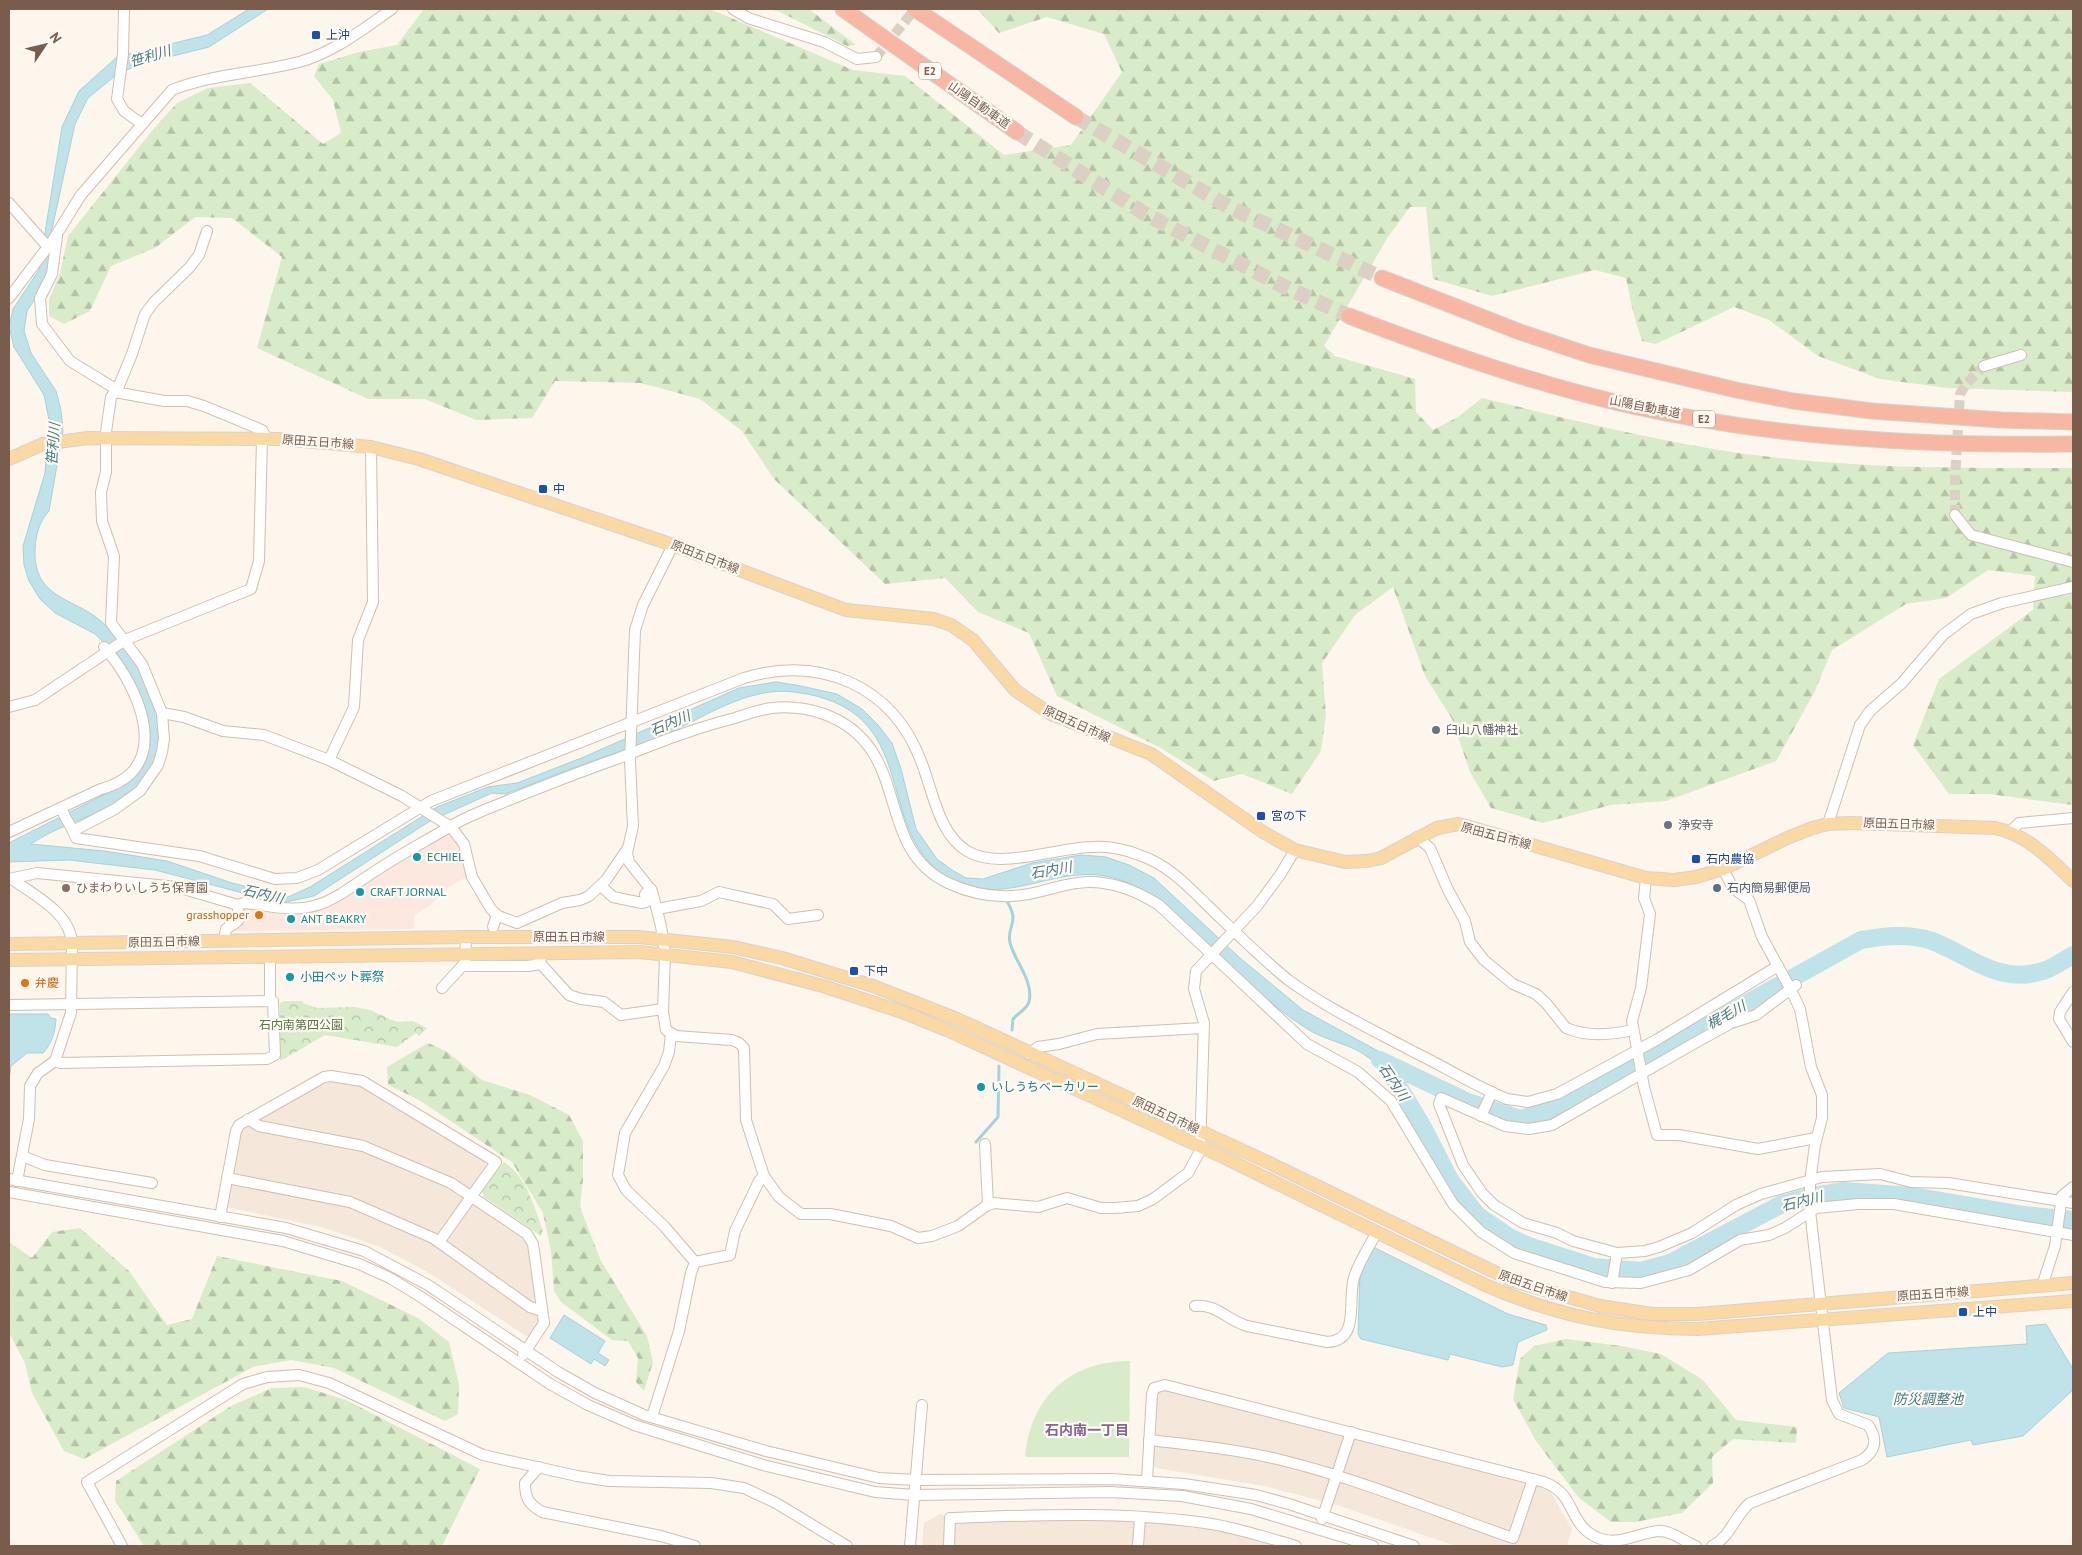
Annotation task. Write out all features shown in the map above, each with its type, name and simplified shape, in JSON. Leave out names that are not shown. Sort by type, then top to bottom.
[{"type":"highway","name":"山陽自動車道","points":[[843,9],[1017,132]]},
{"type":"highway","points":[[915,9],[1076,118]]},
{"type":"highway","points":[[1382,278],[1520,332],[1589,355],[1736,390],[1793,401],[1872,411],[2002,420],[2073,422]]},
{"type":"highway","name":"山陽自動車道","points":[[1349,316],[1483,365],[1552,386],[1620,403],[1701,418],[1783,431],[1881,441],[1996,445],[2073,444]]},
{"type":"main road","name":"原田五日市線","points":[[9,459],[62,440],[106,438],[319,441],[371,447],[419,459],[673,545],[846,610],[934,619],[951,625],[973,640],[1015,690],[1051,714],[1151,754],[1263,832],[1295,850],[1345,862],[1382,858],[1417,837],[1437,828],[1459,824],[1646,878],[1674,880],[1696,877],[1723,869],[1785,839],[1828,824],[1851,823],[1960,826],[2011,831],[2042,851],[2073,881]]},
{"type":"main road","name":"原田五日市線","points":[[9,944],[466,937],[663,939],[733,947],[782,958],[836,974],[873,986],[955,1018],[1029,1054],[1201,1131],[1490,1271],[1521,1283],[1600,1306],[1652,1314],[1680,1314],[2073,1283]]},
{"type":"main road","name":"原田五日市線","points":[[9,960],[466,954],[540,958],[665,954],[732,962],[768,970],[893,1009],[949,1031],[1200,1147],[1508,1295],[1597,1321],[1650,1329],[1698,1329],[2073,1301]]},
{"type":"street","points":[[124,9],[123,54],[117,99],[124,111],[142,124]]},
{"type":"street","points":[[9,298],[53,240],[81,196],[172,90],[193,82],[301,62],[346,41],[392,9]]},
{"type":"street","points":[[733,9],[748,18],[824,42],[857,59],[876,57]]},
{"type":"street","points":[[9,203],[39,236],[53,240]]},
{"type":"street","points":[[72,831],[115,809],[146,784],[158,765],[162,752],[164,739],[162,713],[142,664],[111,623],[114,556],[102,521],[106,438],[111,397],[132,354],[145,314],[199,255],[207,231]]},
{"type":"street","points":[[53,240],[52,274],[40,298],[42,324],[70,361],[114,388],[115,392]]},
{"type":"street","points":[[1984,366],[2020,355]]},
{"type":"street","points":[[9,707],[34,700],[107,649],[124,640],[251,589],[259,561],[264,439],[262,430],[187,401],[164,401],[115,392]]},
{"type":"street","points":[[329,760],[354,707],[358,640],[373,602],[371,447]]},
{"type":"street","points":[[1955,515],[1971,535],[2073,562]]},
{"type":"street","points":[[673,545],[643,605],[636,630],[631,752],[633,826],[628,848],[629,862],[651,889],[657,909],[665,954],[664,1025],[671,1034],[669,1052],[664,1066],[626,1130],[618,1175],[626,1190],[664,1226],[695,1262]]},
{"type":"street","points":[[1828,824],[1860,725],[1870,710],[1902,683],[1943,635],[1979,611],[2002,603],[2073,588]]},
{"type":"street","points":[[9,832],[62,811],[127,779],[138,765],[144,751],[145,722],[128,680],[107,649]]},
{"type":"street","points":[[62,811],[76,838],[199,856],[264,876],[286,879],[297,878],[318,870],[421,808],[632,722],[761,673],[797,669],[833,675],[850,682],[880,701],[904,728],[921,760],[946,829],[963,849],[979,857],[996,860],[1093,847],[1126,850],[1141,855],[1170,871],[1286,978],[1313,997],[1492,1093],[1517,1101],[1528,1102],[1548,1098],[1638,1051],[1778,968]]},
{"type":"street","points":[[10,879],[37,872],[177,888],[238,905],[244,903],[278,909],[299,910],[321,904],[450,826],[546,785],[707,725],[768,708],[798,708],[826,715],[852,730],[872,751],[886,777],[906,843],[923,865],[940,878],[963,889],[994,896],[1026,895],[1072,883],[1087,882],[1117,885],[1146,896],[1159,904],[1213,953],[1307,1044],[1358,1072],[1394,1104],[1453,1204],[1481,1232],[1505,1248],[1532,1260],[1588,1278],[1612,1282],[1641,1283],[1689,1270],[1740,1240],[1769,1235],[1784,1228],[1810,1209],[1848,1205],[1894,1204],[2057,1230],[2073,1235]]},
{"type":"street","points":[[162,713],[184,717],[223,731],[264,735],[329,760],[421,808],[450,826],[465,846],[475,883],[497,915],[521,923],[562,903],[585,898],[602,886],[628,848]]},
{"type":"street","points":[[2011,831],[2019,823],[2073,818]]},
{"type":"street","points":[[1417,837],[1430,848],[1448,890],[1465,921],[1470,942],[1484,960],[1512,984],[1536,994],[1546,1003],[1566,1028],[1597,1035],[1610,1035],[1633,1030]]},
{"type":"street","points":[[671,1034],[732,1040],[744,1048],[746,1120],[764,1176],[779,1197],[801,1214],[830,1214],[891,1226],[918,1238],[932,1236],[958,1226],[988,1205],[999,1202],[1038,1207],[1067,1198],[1108,1208],[1146,1203],[1188,1173],[1198,1157],[1201,1131],[1203,1028],[1194,978],[1196,971],[1274,883],[1295,850]]},
{"type":"street","points":[[1712,1546],[1724,1537],[1738,1515],[1750,1502],[1862,1460],[1869,1456],[1873,1449],[1873,1432],[1868,1425],[1840,1414],[1834,1408],[1810,1209],[1810,1181],[1816,1138],[1822,1118],[1822,1095],[1811,1067],[1800,1009],[1792,987],[1778,968],[1762,936],[1749,900],[1733,888],[1723,869]]},
{"type":"street","points":[[1646,878],[1644,898],[1650,914],[1641,988],[1632,1020],[1644,1087],[1657,1135],[1679,1135],[1758,1149],[1816,1138]]},
{"type":"street","points":[[10,879],[39,896],[57,914],[71,934],[73,1004],[55,1061],[38,1072],[30,1086],[29,1119],[22,1156],[13,1180],[286,1228],[364,1251],[428,1285],[595,1393],[652,1417],[840,1470],[879,1478],[917,1480],[1147,1480],[1256,1495],[1324,1514],[1414,1546]]},
{"type":"street","points":[[602,886],[613,896],[642,903],[646,902],[645,894],[651,889]]},
{"type":"street","points":[[657,909],[698,902],[719,892],[773,904],[788,919],[818,915]]},
{"type":"street","points":[[224,941],[226,929],[238,921],[238,905]]},
{"type":"street","points":[[493,927],[497,915]]},
{"type":"street","points":[[442,988],[466,960],[466,937]]},
{"type":"street","points":[[270,956],[270,1001]]},
{"type":"street","points":[[462,966],[492,966],[540,958],[569,995],[581,999],[604,1002],[616,1013],[626,1014],[663,1009]]},
{"type":"street","points":[[1792,987],[1756,1015],[1731,1023],[1642,1072],[1564,1120],[1541,1128],[1517,1129],[1445,1098],[1439,1100],[1463,1165],[1482,1193],[1494,1204],[1523,1223],[1557,1233],[1573,1241],[1617,1253],[1638,1252],[1659,1247],[1692,1234],[1736,1205],[1761,1194],[1822,1177],[1880,1174],[1908,1181],[1948,1183],[2061,1203],[2073,1203]]},
{"type":"street","points":[[2073,992],[2060,1012],[2059,1019],[2073,1042]]},
{"type":"street","points":[[9,1005],[273,1001],[275,1055],[268,1058],[60,1063],[55,1061]]},
{"type":"street","points":[[1029,1054],[1038,1046],[1061,1044],[1097,1034],[1203,1028]]},
{"type":"street","points":[[220,1217],[237,1128],[248,1119],[326,1076],[359,1080],[496,1162],[439,1242]]},
{"type":"street","points":[[1482,1115],[1492,1093]]},
{"type":"street","points":[[248,1119],[259,1126],[360,1145],[450,1183],[527,1234],[532,1240],[543,1325],[517,1363]]},
{"type":"street","points":[[985,1144],[988,1205]]},
{"type":"street","points":[[22,1156],[46,1166],[152,1183]]},
{"type":"street","points":[[695,1262],[730,1255],[735,1231],[759,1181],[764,1176]]},
{"type":"street","points":[[227,1178],[343,1199],[439,1242],[530,1307],[542,1311]]},
{"type":"street","points":[[2042,1286],[2055,1246],[2062,1196],[2073,1187]]},
{"type":"street","points":[[9,1192],[265,1237],[336,1255],[390,1278],[517,1363],[588,1405],[634,1425],[763,1465],[875,1492],[914,1495],[1081,1492],[1163,1493],[1226,1503],[1319,1528],[1373,1546]]},
{"type":"street","points":[[1195,1306],[1207,1305],[1236,1323],[1247,1326],[1327,1342],[1336,1342],[1343,1338],[1347,1330],[1352,1313],[1354,1278],[1377,1232]]},
{"type":"street","points":[[1612,1282],[1617,1253]]},
{"type":"street","points":[[652,1417],[676,1340],[695,1262]]},
{"type":"street","points":[[122,1546],[87,1482],[243,1384],[267,1377],[299,1375],[329,1383],[483,1455],[609,1481],[711,1484],[744,1488],[776,1503],[846,1546]]},
{"type":"street","points":[[1147,1480],[1152,1394],[1154,1388],[1165,1385],[1552,1485],[1566,1497],[1578,1521],[1595,1537],[1618,1541],[1661,1531],[1670,1533],[1696,1546]]},
{"type":"street","points":[[910,1546],[922,1404]]},
{"type":"street","points":[[1319,1528],[1351,1432]]},
{"type":"street","points":[[1149,1440],[1228,1449],[1278,1460],[1336,1477],[1513,1538],[1533,1479]]},
{"type":"street","points":[[539,1467],[525,1484],[525,1495],[530,1505],[542,1512],[661,1536],[695,1546]]},
{"type":"street","points":[[949,1546],[950,1518],[1061,1514],[1140,1517],[1213,1524],[1275,1543],[1296,1546]]},
{"type":"street","points":[[1138,1546],[1140,1517]]},
{"type":"shaded area","points":[[448,832],[459,847],[467,877],[449,887],[432,904],[415,915],[414,929],[230,931],[241,923],[243,906],[297,912]]},
{"type":"shaded area","points":[[325,1081],[363,1086],[484,1159],[486,1169],[466,1197],[525,1237],[530,1244],[540,1325],[533,1334],[526,1336],[426,1271],[378,1246],[321,1227],[226,1207],[240,1133],[262,1115]]},
{"type":"shaded area","points":[[1162,1389],[1549,1489],[1572,1529],[1567,1546],[1455,1546],[1340,1506],[1264,1486],[1156,1468],[1152,1464],[1156,1393]]},
{"type":"shaded area","points":[[940,1514],[958,1521],[1132,1521],[1207,1529],[1282,1546],[922,1546],[924,1523]]},
{"type":"green space","points":[[424,9],[710,9],[853,70],[905,76],[1004,155],[1071,145],[1122,72],[1104,34],[1047,17],[999,33],[977,9],[2073,9],[2073,392],[1948,388],[1880,379],[1818,356],[1769,320],[1734,307],[1656,344],[1642,341],[1633,312],[1626,278],[1595,270],[1492,296],[1433,279],[1426,207],[1410,207],[1388,237],[1324,346],[1335,356],[1415,379],[1416,412],[1433,430],[1458,417],[1482,398],[1662,440],[1771,457],[1884,466],[2073,468],[2073,805],[1989,794],[1949,794],[1913,745],[1939,679],[2033,610],[2035,576],[1988,570],[1946,598],[1906,604],[1832,650],[1814,693],[1776,761],[1666,801],[1611,805],[1543,823],[1491,808],[1470,772],[1452,719],[1425,676],[1393,587],[1355,615],[1322,663],[1326,715],[1321,751],[1292,794],[1242,774],[1214,781],[1159,747],[1057,696],[1029,633],[978,612],[945,578],[885,584],[774,479],[742,431],[700,399],[641,383],[555,381],[532,418],[476,420],[425,399],[368,399],[257,348],[282,257],[232,218],[195,217],[155,248],[111,266],[90,311],[64,324],[49,316],[49,300],[60,273],[68,236],[151,132],[177,103],[208,88],[250,83],[323,144],[341,133],[333,100],[314,76],[319,64],[359,52],[397,45]]},
{"type":"green space","points":[[769,9],[809,9],[856,45],[847,46],[780,12]]},
{"type":"green space","name":"石内南第四公園","points":[[284,1001],[303,1001],[303,1003],[317,1008],[354,1007],[370,1010],[397,1022],[413,1021],[427,1028],[419,1036],[416,1033],[397,1047],[325,1035],[280,1060],[280,1003]]},
{"type":"green space","points":[[428,1043],[446,1051],[482,1080],[530,1095],[569,1115],[583,1141],[583,1179],[580,1207],[601,1261],[647,1336],[653,1362],[644,1391],[636,1382],[638,1358],[628,1341],[612,1340],[561,1302],[554,1291],[551,1251],[543,1213],[512,1162],[419,1100],[388,1085],[387,1067]]},
{"type":"green space","points":[[504,1162],[512,1168],[524,1183],[543,1231],[541,1236],[484,1197],[482,1190]]},
{"type":"green space","points":[[80,1228],[129,1271],[167,1325],[192,1319],[217,1256],[342,1281],[418,1318],[449,1342],[459,1385],[458,1414],[445,1421],[334,1368],[291,1360],[253,1367],[84,1459],[64,1451],[32,1393],[25,1363],[9,1333],[9,1242],[32,1258],[52,1232]]},
{"type":"green space","points":[[1566,1339],[1621,1346],[1661,1354],[1703,1380],[1736,1420],[1797,1427],[1796,1443],[1733,1439],[1712,1457],[1713,1483],[1682,1513],[1635,1522],[1611,1522],[1579,1498],[1536,1441],[1513,1399],[1520,1359],[1534,1346]]},
{"type":"green space","points":[[1130,1361],[1129,1457],[1025,1457],[1028,1436],[1035,1417],[1045,1400],[1057,1386],[1089,1368],[1108,1363]]},
{"type":"green space","points":[[304,1387],[346,1400],[480,1469],[442,1546],[144,1546],[115,1500],[116,1481],[231,1406],[272,1388]]},
{"type":"water","name":"笹利川","points":[[249,9],[268,9],[209,47],[137,65],[115,76],[88,98],[75,124],[52,229],[48,279],[27,311],[24,331],[31,353],[56,391],[61,410],[63,431],[49,511],[40,524],[36,538],[36,565],[41,578],[48,587],[57,595],[101,621],[130,654],[152,697],[158,720],[159,742],[154,763],[142,782],[130,793],[117,802],[31,844],[104,851],[167,861],[232,883],[288,897],[310,887],[437,807],[488,787],[517,783],[584,757],[739,688],[776,682],[796,685],[837,694],[862,709],[878,725],[892,743],[901,769],[916,829],[937,859],[952,870],[966,878],[983,879],[1032,863],[1081,855],[1106,857],[1129,865],[1154,878],[1240,958],[1303,1010],[1400,1063],[1406,1107],[1385,1075],[1369,1058],[1355,1049],[1316,1034],[1279,1009],[1251,986],[1188,925],[1156,898],[1144,891],[1119,879],[1105,876],[1065,877],[1006,889],[967,886],[947,877],[924,856],[909,830],[891,772],[880,745],[863,721],[835,703],[794,692],[777,691],[743,699],[726,705],[653,740],[505,794],[492,793],[430,821],[314,896],[281,903],[155,870],[69,860],[9,862],[9,843],[121,786],[148,737],[113,652],[95,634],[55,613],[40,599],[29,581],[24,565],[23,546],[45,473],[49,420],[44,395],[14,347],[9,327],[13,309],[39,270],[62,127],[79,91],[117,57],[207,35]]},
{"type":"water","points":[[9,1014],[48,1014],[51,1018],[56,1019],[55,1029],[49,1045],[43,1053],[27,1053],[11,1066],[9,1080]]},
{"type":"water","points":[[1373,1247],[1508,1314],[1546,1325],[1547,1330],[1518,1342],[1513,1365],[1502,1367],[1450,1354],[1448,1360],[1361,1339],[1358,1334],[1360,1271]]},
{"type":"water","points":[[564,1315],[605,1341],[598,1353],[609,1360],[605,1366],[594,1359],[591,1364],[550,1338]]},
{"type":"water","name":"防災調整池","points":[[2046,1324],[2073,1369],[2073,1390],[2023,1436],[1973,1445],[1971,1440],[1887,1457],[1879,1417],[1844,1408],[1839,1393],[1888,1353],[2027,1344],[2026,1326]]},
{"type":"waterway","points":[[1005,898],[1013,919],[1009,937],[1010,943],[1027,979],[1030,994],[1028,1004],[1013,1019],[1012,1030]]},
{"type":"waterway","name":"梶毛川","points":[[1380,1060],[1468,1102],[1521,1119],[1558,1108],[1861,940],[1897,936],[1923,938],[1946,947],[1985,967],[1998,972],[2012,974],[2043,971],[2073,955]]},
{"type":"waterway","points":[[976,1142],[998,1117],[999,1066]]},
{"type":"waterway","name":"石内川","points":[[1393,1077],[1424,1129],[1450,1180],[1477,1215],[1509,1237],[1526,1245],[1594,1267],[1641,1271],[1670,1263],[1782,1204],[1844,1191],[1912,1196],[2024,1215],[2073,1220]]},
{"type":"tunnel","points":[[876,57],[915,9]]},
{"type":"tunnel","points":[[1076,117],[1231,208],[1382,278]]},
{"type":"tunnel","points":[[1017,132],[1147,215],[1283,286],[1349,316]]},
{"type":"tunnel","points":[[1955,515],[1960,394],[1966,384],[1984,366]]},
{"type":"place","name":"上沖","points":[[316,35]]},
{"type":"place","name":"中","points":[[543,489]]},
{"type":"place","name":"臼山八幡神社","points":[[1436,730]]},
{"type":"place","name":"宮の下","points":[[1261,816]]},
{"type":"place","name":"浄安寺","points":[[1668,825]]},
{"type":"place","name":"ECHIEL","points":[[417,857]]},
{"type":"place","name":"石内農協","points":[[1696,859]]},
{"type":"place","name":"ひまわりいしうち保育園","points":[[66,888]]},
{"type":"place","name":"石内簡易郵便局","points":[[1717,888]]},
{"type":"place","name":"CRAFT JORNAL","points":[[360,892]]},
{"type":"place","name":"grasshopper","points":[[259,915]]},
{"type":"place","name":"ANT BEAKRY","points":[[291,919]]},
{"type":"place","name":"下中","points":[[854,971]]},
{"type":"place","name":"小田ペット葬祭","points":[[290,977]]},
{"type":"place","name":"弁慶","points":[[25,983]]},
{"type":"place","name":"いしうちベーカリー","points":[[981,1087]]},
{"type":"place","name":"上中","points":[[1963,1312]]},
{"type":"district","name":"石内南一丁目","points":[[1087,1430]]}]
